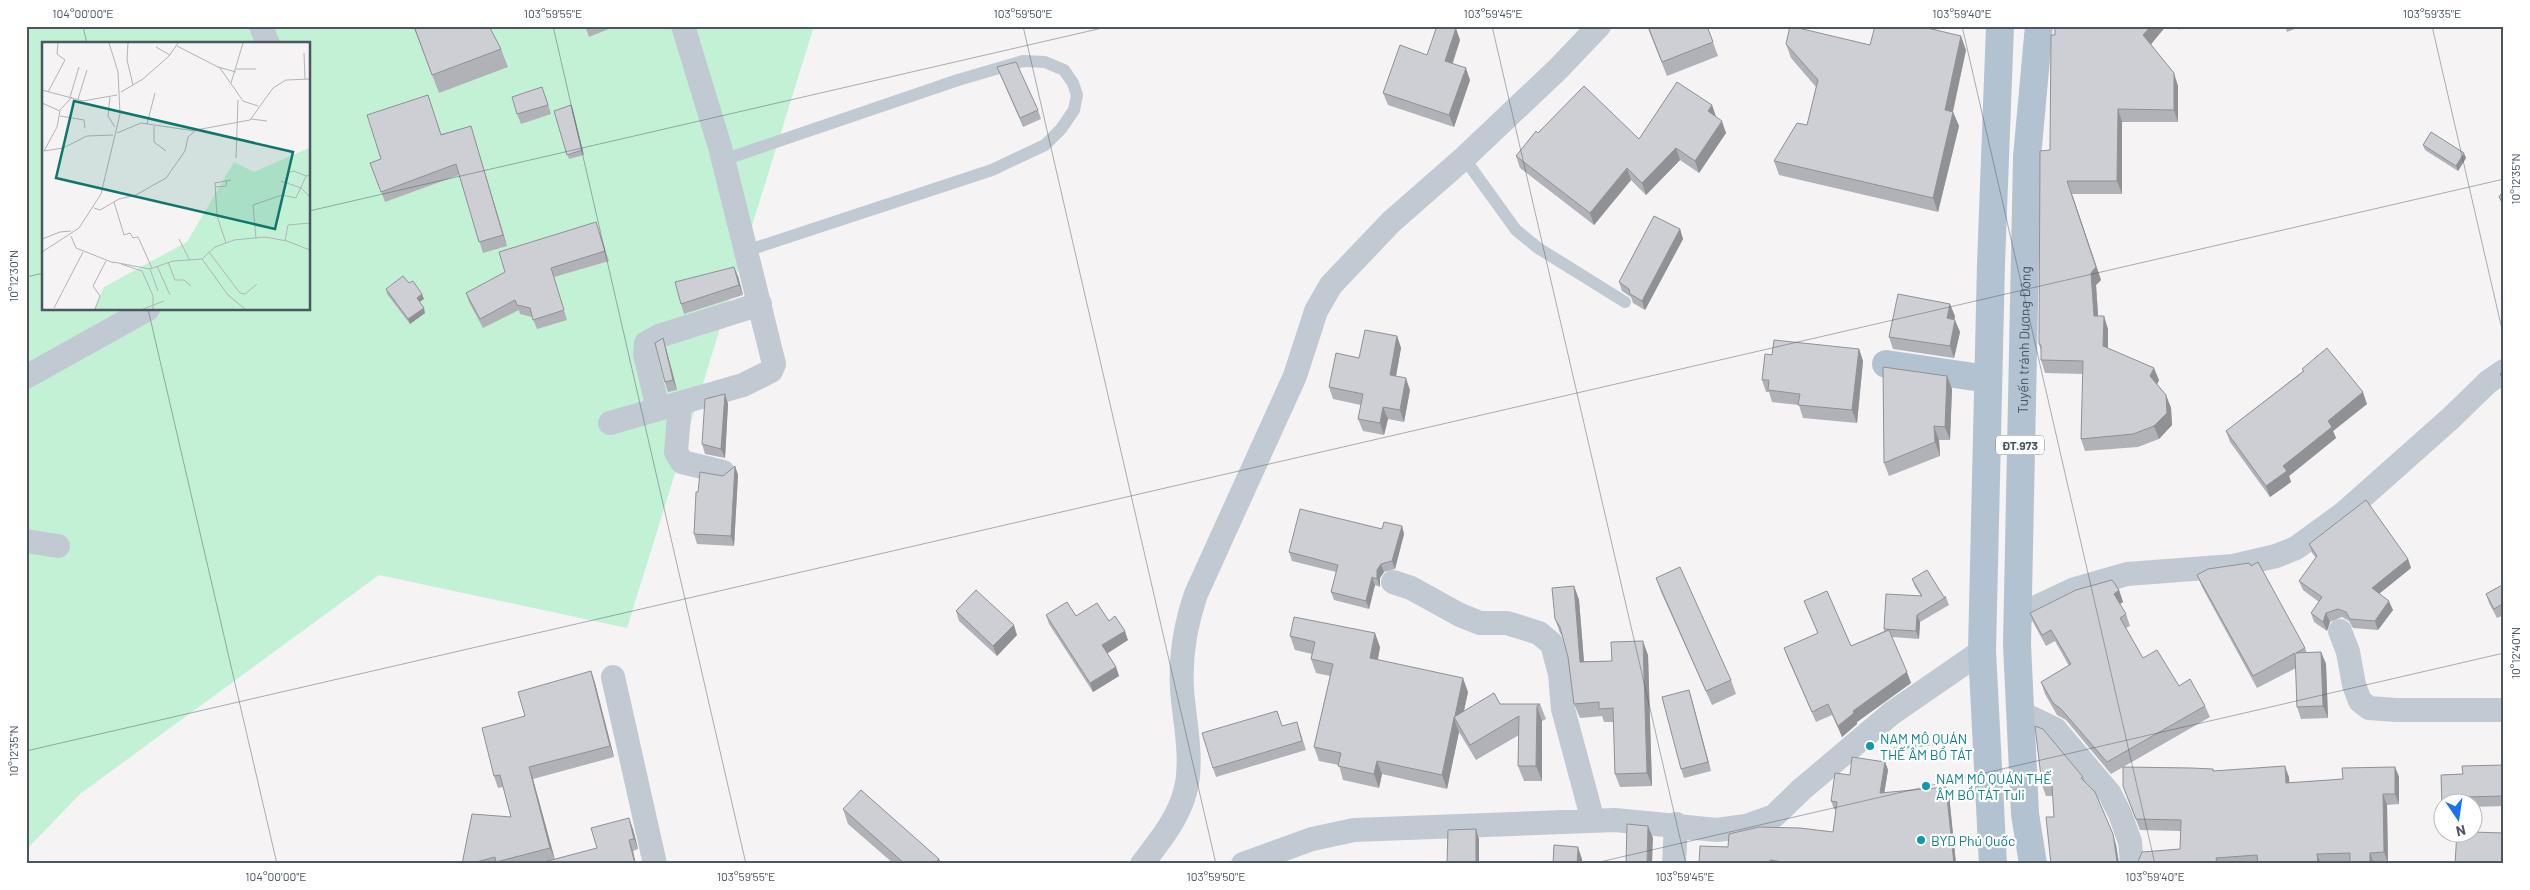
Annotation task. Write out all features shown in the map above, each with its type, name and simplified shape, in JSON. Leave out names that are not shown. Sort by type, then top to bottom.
[{"type":"main road","name":"ĐT.973","points":[[1992,864],[1982,651],[1988,379],[2000,26]]},
{"type":"main road","name":"Tuyến tránh Dương Đông","points":[[2032,864],[2025,814],[2017,644],[2019,615],[2020,394],[2026,167],[2039,26]]},
{"type":"main road","points":[[1886,364],[1988,379]]},
{"type":"main road","points":[[1982,651],[2017,644]]},
{"type":"street","points":[[261,26],[267,42]]},
{"type":"street","points":[[610,424],[743,385],[771,371],[774,364],[723,160],[683,26]]},
{"type":"street","points":[[1142,864],[1165,835],[1186,792],[1189,747],[1182,688],[1182,648],[1187,622],[1196,594],[1296,376],[1316,311],[1331,285],[1391,222],[1464,158],[1558,69],[1599,26]]},
{"type":"street","points":[[658,409],[645,354],[646,342],[659,336],[760,304]]},
{"type":"street","points":[[26,377],[146,310]]},
{"type":"street","points":[[2019,615],[2075,589],[2118,576],[2233,566],[2276,556],[2296,548],[2344,513],[2451,418],[2488,382],[2504,371]]},
{"type":"street","points":[[680,403],[676,452],[682,462],[723,472]]},
{"type":"street","points":[[26,541],[58,546]]},
{"type":"street","points":[[1393,582],[1411,588],[1460,615],[1480,623],[1507,623],[1539,633],[1552,644],[1560,674],[1563,709],[1593,821]]},
{"type":"street","points":[[2340,631],[2348,652],[2354,685],[2360,701],[2369,708],[2396,710],[2504,710]]},
{"type":"street","points":[[1243,864],[1312,839],[1354,830],[1593,821],[1676,824],[1717,830],[1746,826],[1774,816],[1815,778],[1892,713],[1982,651]]},
{"type":"street","points":[[613,677],[655,864]]},
{"type":"street","points":[[2019,712],[2056,729],[2110,794],[2120,814],[2130,842],[2132,864]]},
{"type":"street","points":[[1674,864],[1676,824]]},
{"type":"lane","points":[[723,160],[958,80],[1023,61],[1044,62],[1064,70],[1073,83],[1077,95],[1074,110],[1061,130],[1046,145],[992,170],[746,251]]},
{"type":"lane","points":[[1464,158],[1516,230],[1538,248],[1625,302]]},
{"type":"path","points":[[1893,749],[1946,742]]},
{"type":"green space","points":[[26,26],[814,26],[627,628],[379,575],[80,794],[26,850]]},
{"type":"building","points":[[414,26],[489,26],[501,49],[432,75]]},
{"type":"building","points":[[1437,26],[1456,28],[1445,61],[1466,68],[1449,115],[1383,93],[1400,45],[1427,55]]},
{"type":"building","points":[[1648,26],[1707,26],[1713,42],[1662,62]]},
{"type":"building","points":[[1790,26],[1870,45],[1875,26],[1919,26],[1961,36],[1945,110],[1953,112],[1933,198],[1774,161],[1797,123],[1807,125],[1818,80],[1786,44]]},
{"type":"building","points":[[2055,26],[2151,26],[2143,35],[2174,73],[2174,110],[2118,109],[2117,181],[2067,181],[2096,267],[2091,273],[2094,316],[2104,316],[2103,346],[2154,368],[2150,376],[2166,395],[2167,413],[2154,426],[2133,434],[2081,439],[2083,361],[2041,360],[2041,345],[2039,344],[2040,151],[2050,150],[2051,35],[2055,35]]},
{"type":"building","points":[[1016,62],[1038,110],[1020,118],[997,67]]},
{"type":"building","points":[[1677,82],[1712,105],[1708,111],[1722,121],[1695,161],[1676,148],[1642,183],[1627,168],[1590,213],[1516,156],[1536,131],[1538,133],[1584,86],[1639,139]]},
{"type":"building","points":[[542,87],[548,105],[517,114],[512,97]]},
{"type":"building","points":[[428,95],[441,135],[471,126],[503,235],[479,242],[456,164],[381,192],[370,163],[381,159],[367,115]]},
{"type":"building","points":[[571,105],[582,150],[567,155],[554,111]]},
{"type":"building","points":[[2431,132],[2464,153],[2456,166],[2423,145]]},
{"type":"building","points":[[2504,190],[2504,204],[2499,197]]},
{"type":"building","points":[[1654,216],[1680,229],[1642,301],[1630,294],[1629,289],[1619,282]]},
{"type":"building","points":[[596,222],[605,251],[551,268],[564,310],[533,320],[530,308],[517,305],[515,300],[480,319],[466,293],[505,272],[499,252]]},
{"type":"building","points":[[734,267],[739,285],[681,304],[675,282]]},
{"type":"building","points":[[403,276],[409,283],[413,281],[422,294],[417,298],[424,308],[408,319],[386,289]]},
{"type":"building","points":[[1898,294],[1950,304],[1947,318],[1955,320],[1950,346],[1889,337]]},
{"type":"building","points":[[1365,330],[1397,336],[1390,375],[1406,378],[1400,410],[1383,407],[1380,423],[1358,419],[1363,394],[1329,387],[1336,353],[1359,358]]},
{"type":"building","points":[[663,338],[673,380],[665,382],[655,343]]},
{"type":"building","points":[[1774,340],[1859,349],[1852,410],[1798,405],[1800,394],[1768,390],[1769,380],[1762,380],[1765,354],[1772,355]]},
{"type":"building","points":[[2327,348],[2363,392],[2328,421],[2332,427],[2283,466],[2287,471],[2266,486],[2226,431],[2304,371],[2302,369]]},
{"type":"building","points":[[1883,367],[1947,376],[1945,427],[1934,426],[1935,442],[1884,463]]},
{"type":"building","points":[[2504,371],[2504,381],[2500,374]]},
{"type":"building","points":[[725,394],[721,449],[702,444],[705,399]]},
{"type":"building","points":[[735,466],[731,536],[694,534],[696,492],[698,492],[700,472],[723,476]]},
{"type":"building","points":[[2366,500],[2408,559],[2372,588],[2389,601],[2375,621],[2350,619],[2346,612],[2338,609],[2326,613],[2323,622],[2311,613],[2322,597],[2299,581],[2317,556],[2309,544]]},
{"type":"building","points":[[1300,509],[1382,529],[1384,522],[1402,526],[1392,561],[1381,564],[1377,570],[1377,579],[1372,577],[1366,601],[1331,592],[1338,565],[1289,552]]},
{"type":"building","points":[[2258,562],[2305,648],[2296,653],[2321,652],[2323,706],[2297,707],[2295,653],[2253,676],[2197,575],[2208,569],[2249,563],[2251,566]]},
{"type":"building","points":[[1680,567],[1731,680],[1706,691],[1656,578]]},
{"type":"building","points":[[1927,570],[1944,597],[1946,597],[1917,615],[1916,631],[1884,629],[1886,594],[1922,596],[1912,579]]},
{"type":"building","points":[[2112,580],[2119,590],[2114,594],[2126,614],[2120,618],[2143,658],[2157,650],[2179,686],[2190,679],[2205,706],[2107,762],[2061,709],[2053,703],[2041,682],[2071,664],[2051,630],[2042,635],[2030,613],[2076,590]]},
{"type":"building","points":[[2504,584],[2504,603],[2494,609],[2486,594]]},
{"type":"building","points":[[1574,586],[1580,662],[1612,661],[1611,642],[1643,641],[1647,773],[1615,774],[1613,708],[1599,709],[1599,702],[1574,704],[1568,657],[1560,627],[1555,619],[1552,588]]},
{"type":"building","points":[[976,590],[1014,625],[993,646],[956,611]]},
{"type":"building","points":[[1827,591],[1851,646],[1889,630],[1907,672],[1853,711],[1854,713],[1838,726],[1828,704],[1812,712],[1784,648],[1818,633],[1804,601]]},
{"type":"building","points":[[1067,602],[1076,616],[1097,603],[1109,621],[1115,616],[1125,631],[1102,645],[1116,667],[1090,683],[1046,615]]},
{"type":"building","points":[[1294,617],[1375,633],[1370,658],[1463,678],[1442,775],[1377,761],[1374,774],[1338,766],[1341,753],[1314,747],[1333,664],[1311,659],[1315,642],[1290,636]]},
{"type":"building","points":[[591,671],[610,746],[529,767],[550,848],[496,862],[495,857],[462,864],[472,814],[511,817],[500,775],[494,776],[482,728],[525,716],[518,692]]},
{"type":"building","points":[[1689,690],[1708,762],[1681,769],[1662,697]]},
{"type":"building","points":[[1494,693],[1500,704],[1540,704],[1537,706],[1536,766],[1518,766],[1519,716],[1470,745],[1454,717]]},
{"type":"building","points":[[1277,711],[1282,726],[1297,722],[1302,741],[1213,768],[1202,733]]},
{"type":"building","points":[[2035,726],[2043,729],[2083,777],[2081,778],[2095,792],[2113,834],[2117,861],[2120,864],[2051,864],[2046,817],[2054,817],[2052,785],[2042,785]]},
{"type":"building","points":[[1852,757],[1885,762],[1880,793],[1946,787],[1954,864],[1795,864],[1770,860],[1770,864],[1699,864],[1700,846],[1728,847],[1729,834],[1759,827],[1800,828],[1833,832],[1837,802],[1831,801],[1835,773],[1850,775]]},
{"type":"building","points":[[2504,765],[2504,796],[2482,797],[2482,792],[2442,792],[2441,775],[2463,774],[2462,766]]},
{"type":"building","points":[[2285,766],[2286,783],[2343,779],[2342,768],[2395,767],[2395,794],[2383,794],[2384,852],[2370,853],[2370,863],[2350,863],[2350,853],[2317,854],[2318,864],[2258,864],[2257,855],[2216,858],[2217,864],[2137,864],[2142,852],[2180,849],[2181,820],[2136,819],[2123,786],[2123,767],[2191,768],[2213,769],[2213,771]]},
{"type":"building","points":[[861,790],[939,859],[935,864],[905,864],[843,809]]},
{"type":"building","points":[[629,818],[634,839],[629,840],[635,864],[545,864],[544,862],[597,848],[591,828]]},
{"type":"building","points":[[1627,824],[1648,826],[1647,864],[1626,864]]},
{"type":"building","points":[[1476,829],[1476,864],[1447,864],[1448,830]]},
{"type":"building","points":[[2482,833],[2504,833],[2504,864],[2455,864],[2456,842],[2482,842]]},
{"type":"building","points":[[1554,845],[1578,847],[1577,864],[1553,864]]},
{"type":"place","name":"NAM MÔ QUÁN THẾ ÂM BỒ TÁT","points":[[1870,746]]},
{"type":"place","name":"NAM MÔ QUÁN THẾ ÂM BỒ TÁT Tuli","points":[[1926,786]]},
{"type":"place","name":"BYD Phú Quốc","points":[[1921,840]]}]
